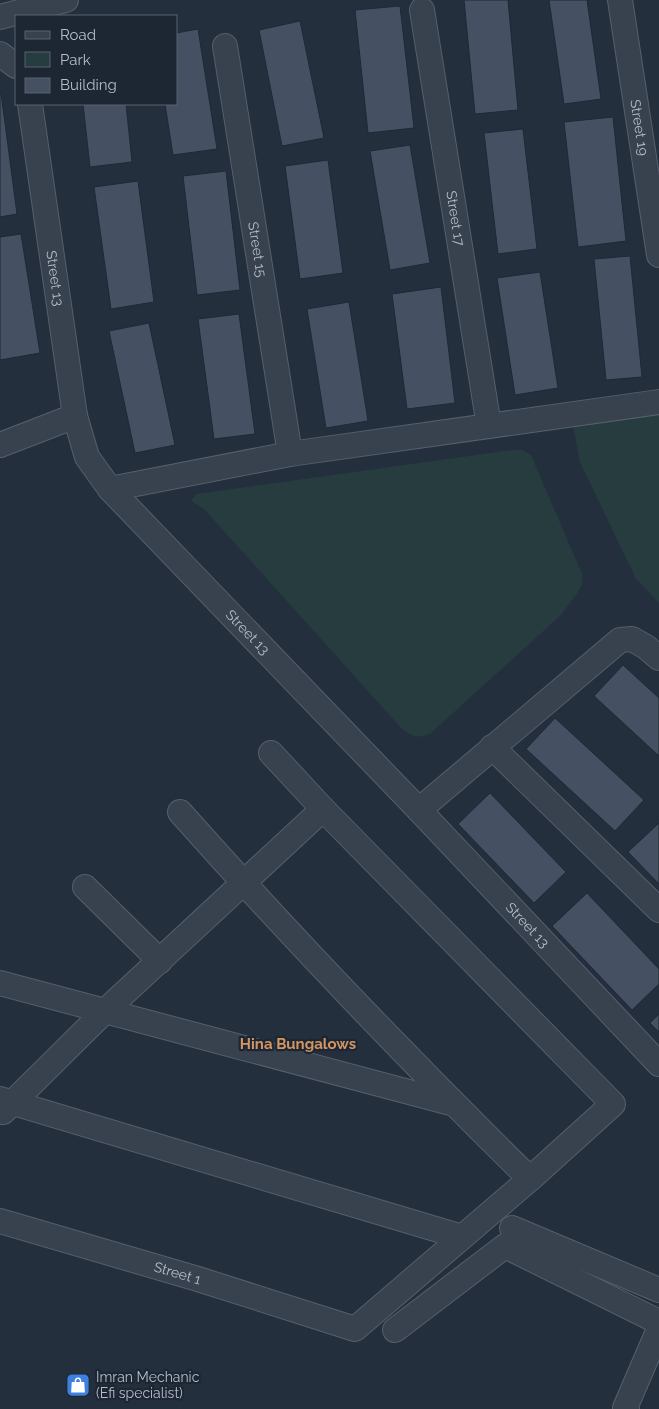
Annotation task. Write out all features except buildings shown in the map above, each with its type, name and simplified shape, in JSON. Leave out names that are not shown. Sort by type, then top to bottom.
[{"type":"street","points":[[0,17],[66,0]]},
{"type":"street","points":[[65,15],[74,0]]},
{"type":"street","name":"Street 19","points":[[620,0],[659,255]]},
{"type":"street","name":"Street 17","points":[[422,10],[489,426]]},
{"type":"street","name":"Street 15","points":[[225,46],[290,454]]},
{"type":"street","points":[[0,54],[15,65]]},
{"type":"street","name":"Street 13","points":[[30,105],[75,416],[87,457],[110,489],[419,810],[659,1064]]},
{"type":"street","points":[[110,489],[290,454],[659,402]]},
{"type":"street","points":[[0,445],[75,416]]},
{"type":"street","points":[[419,810],[620,640],[632,639],[646,647],[659,658]]},
{"type":"street","points":[[492,747],[659,910]]},
{"type":"street","points":[[4,1106],[462,1237],[613,1104],[323,809],[271,753]]},
{"type":"street","points":[[4,1106],[323,809]]},
{"type":"street","points":[[180,812],[243,883],[454,1104],[530,1178]]},
{"type":"street","points":[[85,887],[160,961]]},
{"type":"street","points":[[0,983],[454,1104]]},
{"type":"street","name":"Street 1","points":[[0,1221],[198,1279],[355,1329],[462,1237]]},
{"type":"street","points":[[512,1228],[659,1290]]},
{"type":"street","points":[[395,1330],[506,1246],[659,1322]]},
{"type":"street","points":[[627,1409],[625,1408],[659,1330]]},
{"type":"green space","points":[[659,412],[659,603],[636,579],[580,462],[572,420]]},
{"type":"green space","points":[[523,450],[531,455],[583,576],[582,585],[561,615],[430,734],[422,736],[412,735],[402,729],[204,509],[191,501],[196,494]]},
{"type":"place","name":"Imran Mechanic (Efi specialist)","points":[[78,1385]]},
{"type":"district","name":"Hina Bungalows","points":[[298,1044]]}]
